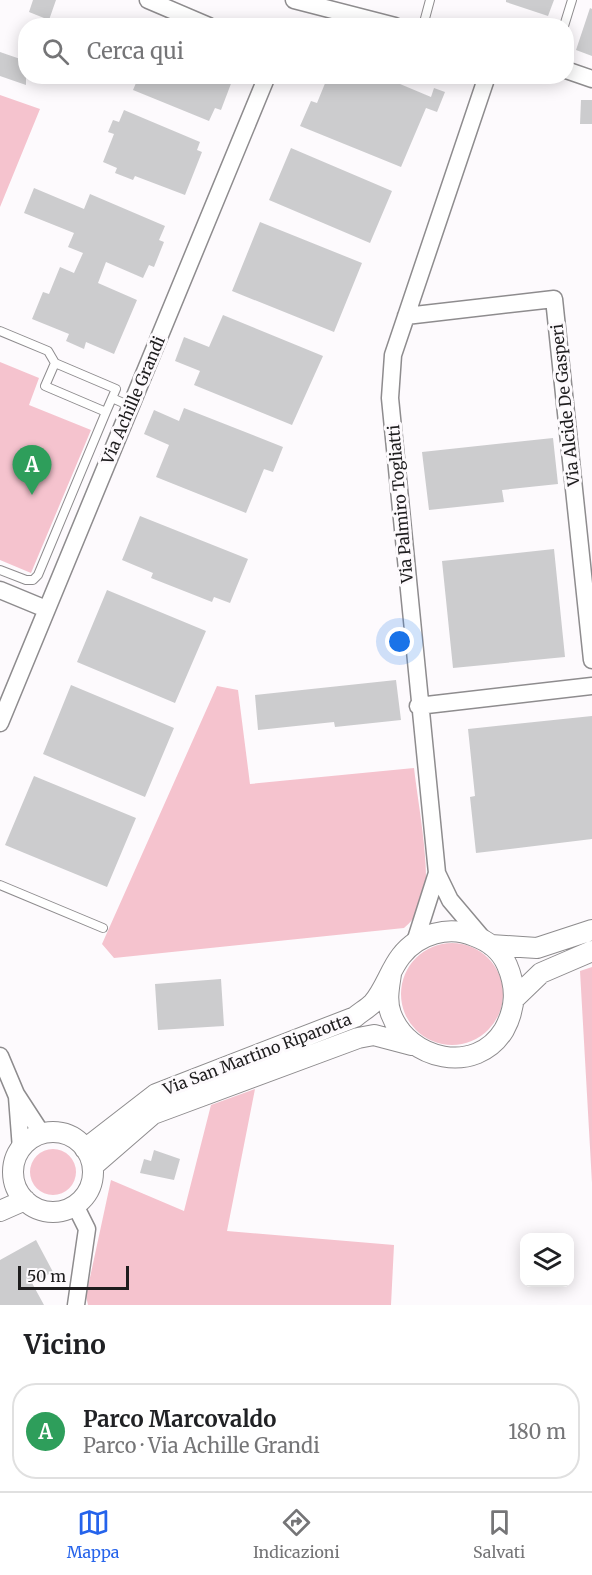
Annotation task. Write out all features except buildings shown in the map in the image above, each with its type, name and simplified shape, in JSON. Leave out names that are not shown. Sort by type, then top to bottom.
[{"type":"street","points":[[148,0],[190,18]]},
{"type":"street","points":[[294,0],[364,18]]},
{"type":"street","points":[[574,73],[592,79]]},
{"type":"street","name":"Via Achille Grandi","points":[[0,723],[264,84]]},
{"type":"street","name":"Via Palmiro Togliatti","points":[[415,942],[437,873],[418,706],[390,398],[393,355],[484,84]]},
{"type":"street","name":"Via Alcide De Gasperi","points":[[406,316],[554,299],[592,660]]},
{"type":"street","points":[[0,590],[46,609]]},
{"type":"street","points":[[418,706],[592,686]]},
{"type":"street","points":[[437,873],[450,900],[487,942],[505,960],[513,978],[515,998],[511,1018],[501,1034],[487,1047],[469,1055],[450,1058],[430,1054],[413,1045],[399,1031],[391,1013],[388,993],[391,974],[400,956],[415,942],[431,934],[448,931],[466,932],[487,942],[537,948],[592,930]]},
{"type":"street","points":[[515,998],[541,973],[592,951]]},
{"type":"street","name":"Via San Martino Riparotta","points":[[89,1158],[156,1094],[356,1017],[374,1002],[391,974]]},
{"type":"street","name":"Via San Martino Riparotta","points":[[89,1158],[153,1114],[358,1038],[374,1035],[413,1045]]},
{"type":"street","points":[[0,1058],[16,1094],[42,1134]]},
{"type":"street","points":[[16,1094],[21,1149]]},
{"type":"street","points":[[42,1134],[66,1135],[89,1158],[90,1188],[75,1206],[63,1211],[49,1212],[36,1208],[25,1200],[7,1179],[21,1149],[30,1140],[42,1134]]},
{"type":"street","points":[[0,1211],[25,1200]]},
{"type":"street","points":[[75,1206],[87,1229],[76,1305]]},
{"type":"lane","points":[[425,18],[430,0]]},
{"type":"lane","points":[[566,18],[572,0]]},
{"type":"lane","points":[[0,331],[48,351],[55,363],[116,388],[38,575],[33,580],[26,580],[0,570]]},
{"type":"lane","points":[[55,363],[45,386],[106,412]]},
{"type":"lane","points":[[112,398],[130,406]]},
{"type":"lane","points":[[0,885],[103,928]]},
{"type":"shaded area","points":[[0,95],[40,109],[0,207]]},
{"type":"shaded area","points":[[0,362],[39,378],[29,405],[91,430],[31,573],[0,560]]},
{"type":"shaded area","points":[[217,686],[238,690],[250,784],[414,768],[424,841],[426,884],[420,908],[404,928],[114,958],[102,944]]},
{"type":"shaded area","points":[[452,943],[471,947],[488,958],[499,975],[503,994],[499,1013],[488,1030],[471,1041],[452,1045],[433,1041],[416,1030],[405,1013],[401,994],[405,975],[416,958],[433,947]]},
{"type":"shaded area","points":[[592,967],[592,1183],[580,971]]},
{"type":"shaded area","points":[[255,1089],[227,1231],[394,1245],[391,1305],[88,1305],[86,1296],[111,1180],[184,1211],[211,1105]]},
{"type":"shaded area","points":[[53,1149],[69,1156],[76,1172],[69,1188],[53,1195],[37,1188],[30,1172],[37,1156]]},
{"type":"place","name":"Parco Marcovaldo","points":[[32,495]]}]
